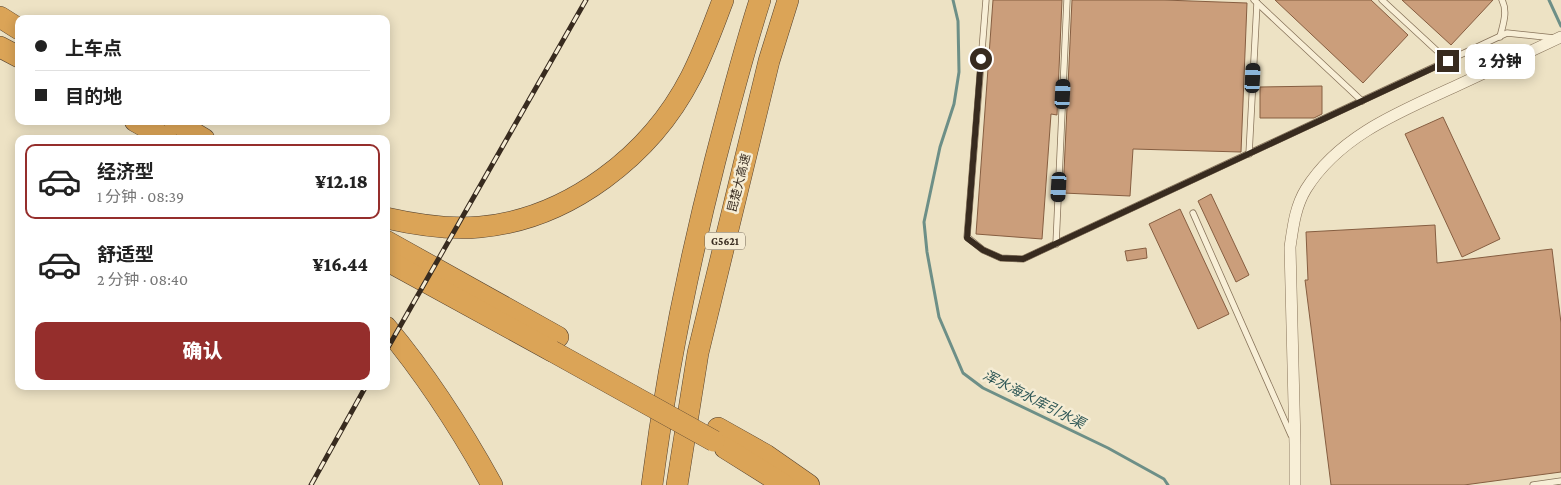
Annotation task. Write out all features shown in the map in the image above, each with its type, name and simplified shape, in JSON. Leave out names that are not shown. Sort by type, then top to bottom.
[{"type":"highway","points":[[390,219],[418,225],[450,228],[480,227],[508,223],[534,216],[558,206],[601,181],[635,151],[672,108],[694,72],[723,0]]},
{"type":"highway","name":"G5621","points":[[652,485],[672,362],[697,233],[742,55],[760,0]]},
{"type":"highway","name":"昆楚大高速","points":[[677,485],[698,352],[769,61],[788,0]]},
{"type":"highway","points":[[0,17],[15,26]]},
{"type":"highway","points":[[0,47],[15,56]]},
{"type":"highway","points":[[142,125],[160,135]]},
{"type":"highway","points":[[181,125],[197,135]]},
{"type":"highway","points":[[390,243],[555,344],[716,434],[775,461],[809,485]]},
{"type":"highway","points":[[390,262],[555,344]]},
{"type":"highway","points":[[390,333],[449,411],[492,485]]},
{"type":"highway","points":[[716,434],[784,485]]},
{"type":"street","points":[[1295,485],[1290,247],[1294,217],[1306,190],[1329,159],[1358,136],[1393,114],[1560,38]]},
{"type":"lane","points":[[986,0],[967,238],[983,250],[1001,258],[1023,259],[1507,33],[1560,38]]},
{"type":"lane","points":[[1056,244],[1067,0]]},
{"type":"lane","points":[[1382,0],[1448,61]]},
{"type":"lane","points":[[1500,37],[1505,16],[1505,6],[1502,0]]},
{"type":"lane","points":[[1250,154],[1256,2]]},
{"type":"lane","points":[[1256,2],[1362,101]]},
{"type":"lane","points":[[1192,213],[1295,444]]},
{"type":"lane","points":[[1533,485],[1561,481]]},
{"type":"building","points":[[993,0],[1062,0],[1057,115],[1051,114],[1042,239],[976,234]]},
{"type":"building","points":[[1072,0],[1164,0],[1247,3],[1241,152],[1133,149],[1130,196],[1063,193]]},
{"type":"building","points":[[1275,0],[1371,0],[1408,35],[1363,83]]},
{"type":"building","points":[[1402,0],[1493,0],[1451,45]]},
{"type":"building","points":[[1322,86],[1322,114],[1314,118],[1260,118],[1260,87]]},
{"type":"building","points":[[1443,117],[1500,239],[1462,257],[1405,134]]},
{"type":"building","points":[[1211,194],[1249,275],[1236,282],[1198,201]]},
{"type":"building","points":[[1180,209],[1229,314],[1198,329],[1149,224]]},
{"type":"building","points":[[1435,225],[1437,263],[1552,249],[1561,323],[1561,472],[1464,485],[1331,485],[1305,280],[1308,280],[1306,232]]},
{"type":"building","points":[[1146,248],[1147,258],[1127,261],[1125,251]]},
{"type":"waterway","name":"浑水海水库引水渠","points":[[953,0],[958,21],[959,72],[954,104],[940,147],[924,222],[927,252],[939,317],[963,373],[983,388],[1108,448],[1164,479],[1168,485]]},
{"type":"waterway","name":"浑水海水库引水渠","points":[[1549,0],[1561,26]]},
{"type":"railway","points":[[390,344],[586,0]]},
{"type":"railway","points":[[311,485],[364,390]]},
{"type":"route","points":[[981,59],[967,238],[983,250],[1001,258],[1023,259],[1448,61]]}]
